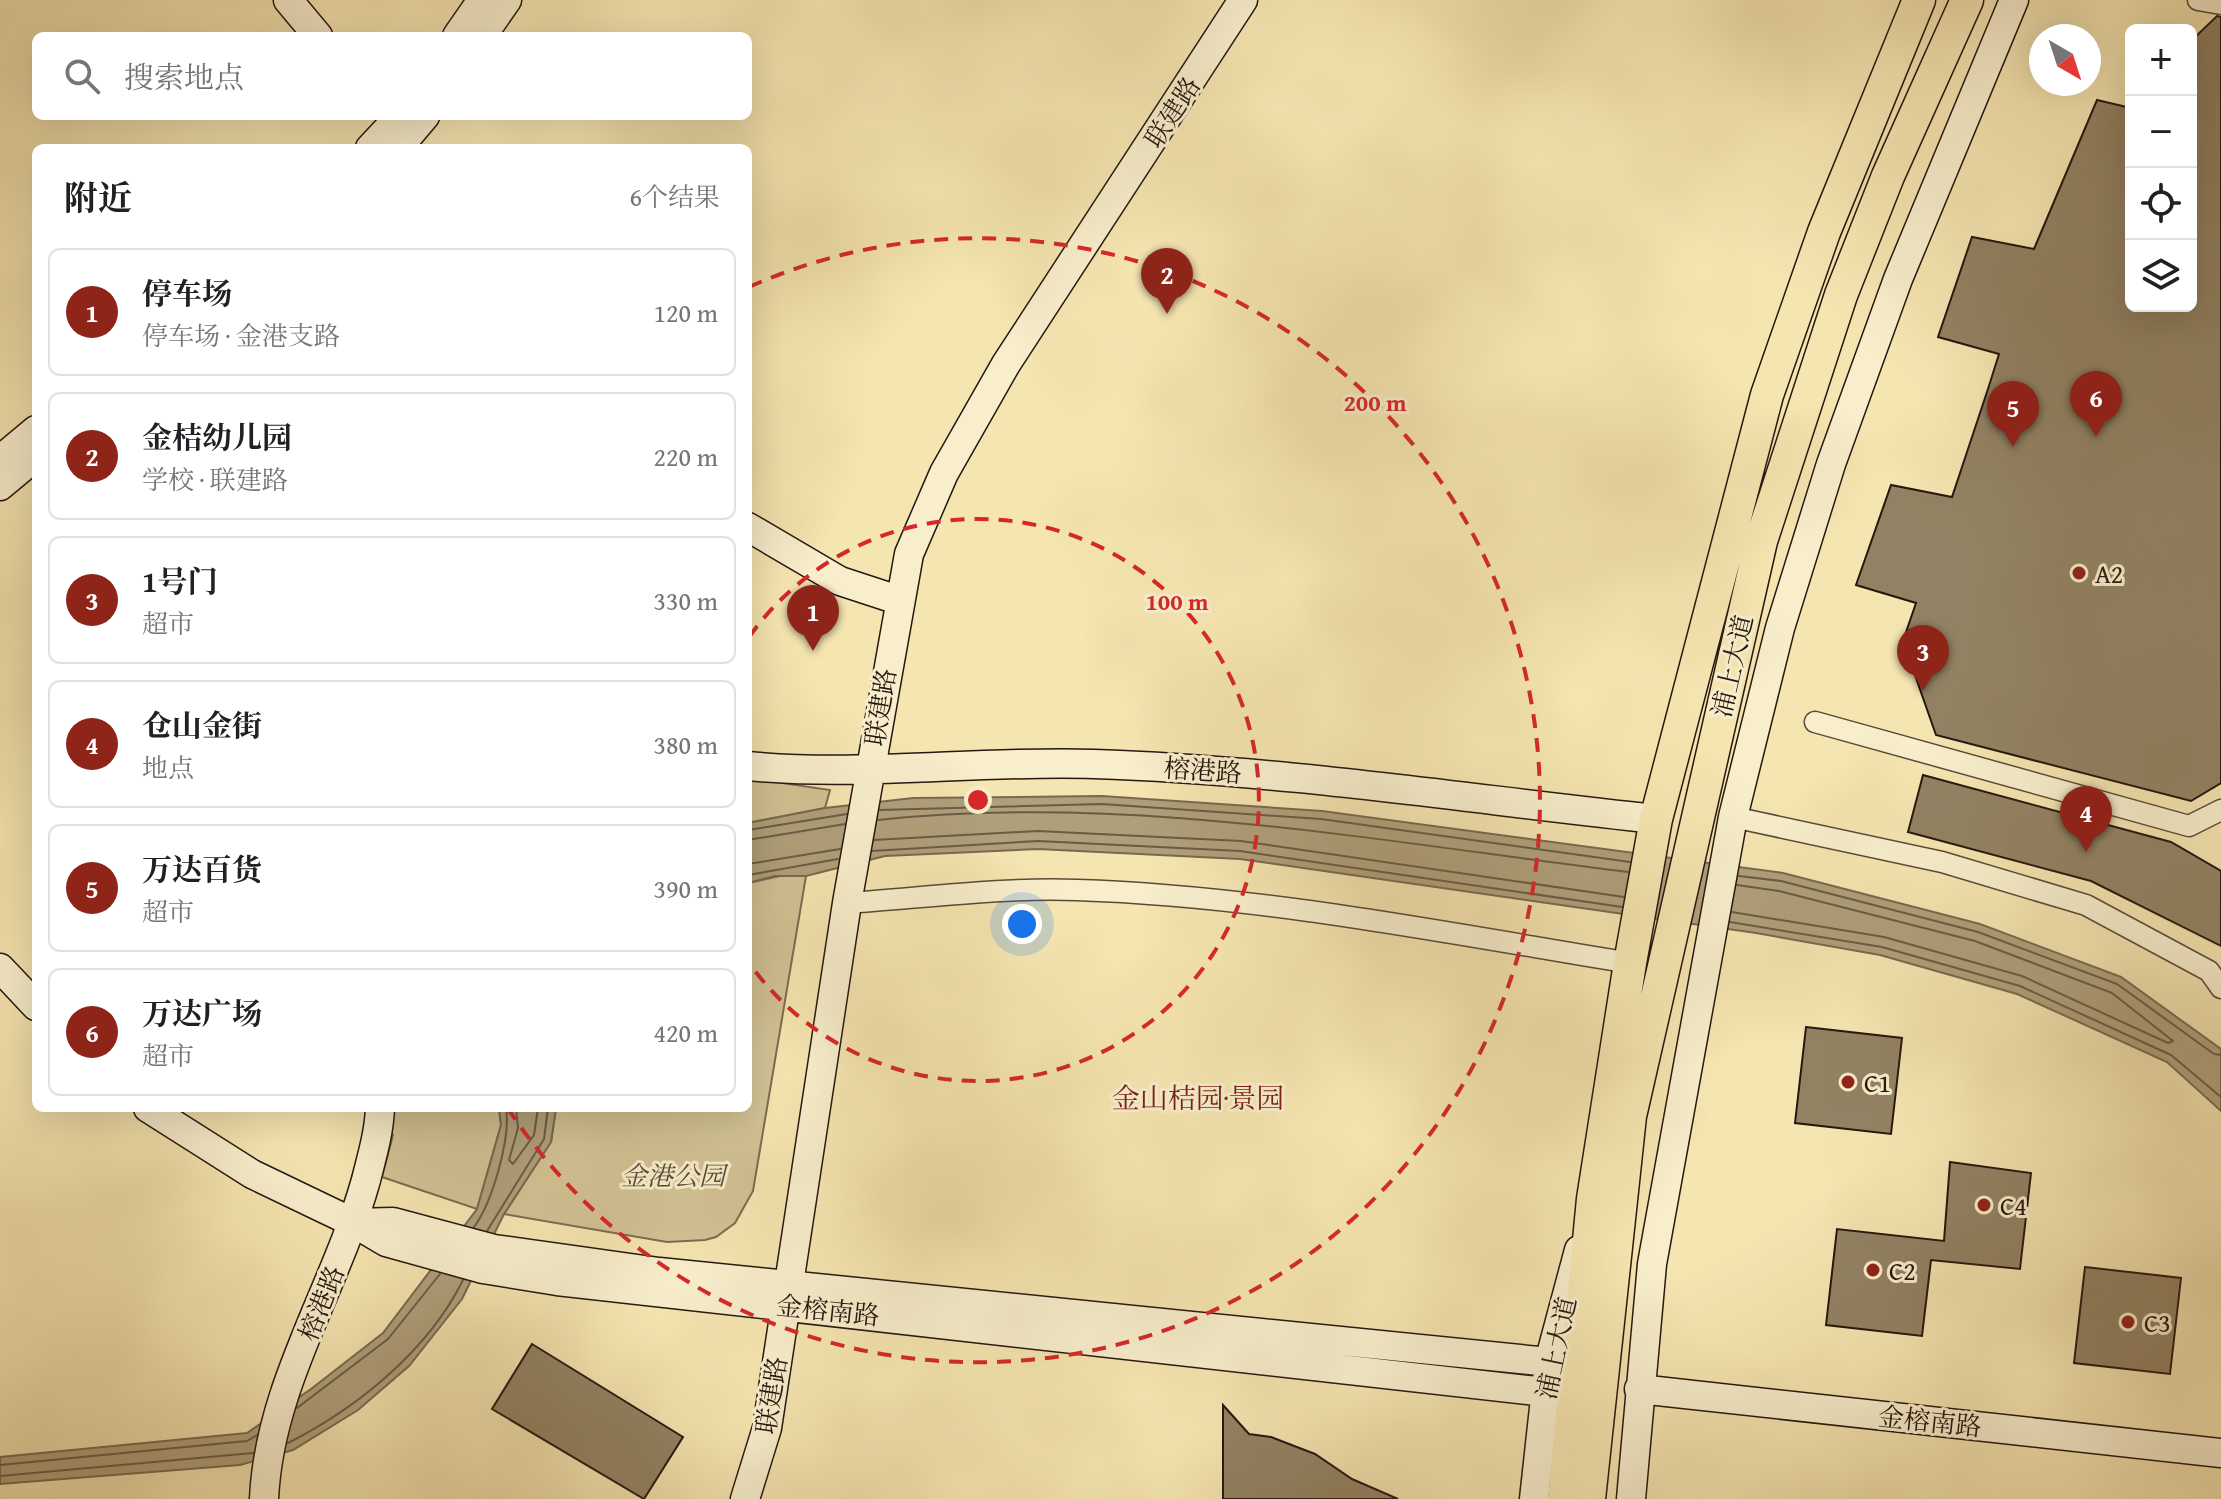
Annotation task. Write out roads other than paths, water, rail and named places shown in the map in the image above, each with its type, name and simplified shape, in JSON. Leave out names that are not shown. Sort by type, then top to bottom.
[{"type":"main road","points":[[288,0],[315,32]]},
{"type":"main road","points":[[460,32],[482,0]]},
{"type":"main road","points":[[485,32],[507,0]]},
{"type":"main road","name":"联建路","points":[[745,1499],[767,1428],[847,903],[898,600],[918,530],[974,419],[1243,0]]},
{"type":"main road","name":"浦上大道","points":[[1564,1499],[1593,1199],[1656,819],[1767,395],[1824,232],[1919,0]]},
{"type":"main road","name":"浦上大道","points":[[1589,1499],[1630,1116],[1761,541],[1841,295],[1888,176],[1967,0]]},
{"type":"main road","points":[[1631,1499],[1652,1264],[1733,817],[1780,628],[1831,464],[1898,279],[2014,0]]},
{"type":"main road","points":[[377,144],[418,120]]},
{"type":"main road","points":[[0,460],[32,433]]},
{"type":"main road","points":[[0,486],[32,459]]},
{"type":"main road","points":[[752,529],[827,575],[898,600]]},
{"type":"main road","name":"榕港路","points":[[752,766],[870,769],[1010,763],[1219,770],[1656,819]]},
{"type":"main road","points":[[0,968],[32,1002]]},
{"type":"main road","name":"金榕南路","points":[[154,1112],[252,1174],[354,1223],[386,1242],[412,1252],[483,1269],[787,1295],[1545,1392]]},
{"type":"main road","name":"榕港路","points":[[264,1499],[275,1418],[354,1223],[376,1141],[380,1112]]},
{"type":"main road","name":"浦上大道","points":[[1534,1499],[1549,1362],[1593,1199]]},
{"type":"main road","points":[[787,1295],[1549,1362]]},
{"type":"main road","name":"金榕南路","points":[[1639,1389],[2221,1453]]},
{"type":"street","points":[[2198,0],[2221,4]]},
{"type":"street","points":[[1815,722],[2189,826],[2221,810]]},
{"type":"street","points":[[1733,817],[1942,862],[2086,905],[2209,971],[2221,988]]},
{"type":"street","points":[[847,903],[1074,889],[1173,896],[1391,924],[1630,963]]},
{"type":"water","points":[[1102,796],[1322,811],[1783,873],[1980,924],[2121,977],[2221,1049],[2221,1111],[2167,1062],[2017,994],[1880,955],[1756,933],[1240,859],[1038,849],[885,856],[806,876],[775,876],[752,882],[752,822],[825,808],[913,798]]},
{"type":"water","points":[[499,1112],[555,1112],[551,1142],[504,1214],[462,1299],[409,1366],[358,1410],[293,1450],[240,1465],[0,1484],[0,1457],[247,1433],[311,1389],[383,1333],[477,1209],[501,1125]]},
{"type":"place","name":"金桔幼儿园","points":[[1167,314]]},
{"type":"place","name":"万达广场","points":[[2096,437]]},
{"type":"place","name":"万达百货","points":[[2013,447]]},
{"type":"place","name":"A2","points":[[2079,573]]},
{"type":"place","name":"停车场","points":[[813,651]]},
{"type":"place","name":"1号门","points":[[1923,691]]},
{"type":"place","name":"仓山金街","points":[[2086,852]]},
{"type":"place","name":"C1","points":[[1848,1082]]},
{"type":"place","name":"C4","points":[[1984,1205]]},
{"type":"place","name":"C2","points":[[1873,1270]]},
{"type":"place","name":"C3","points":[[2128,1322]]},
{"type":"district","name":"金山桔园·景园","points":[[1198,1097]]},
{"type":"park label","name":"金港公园","points":[[673,1175]]}]
